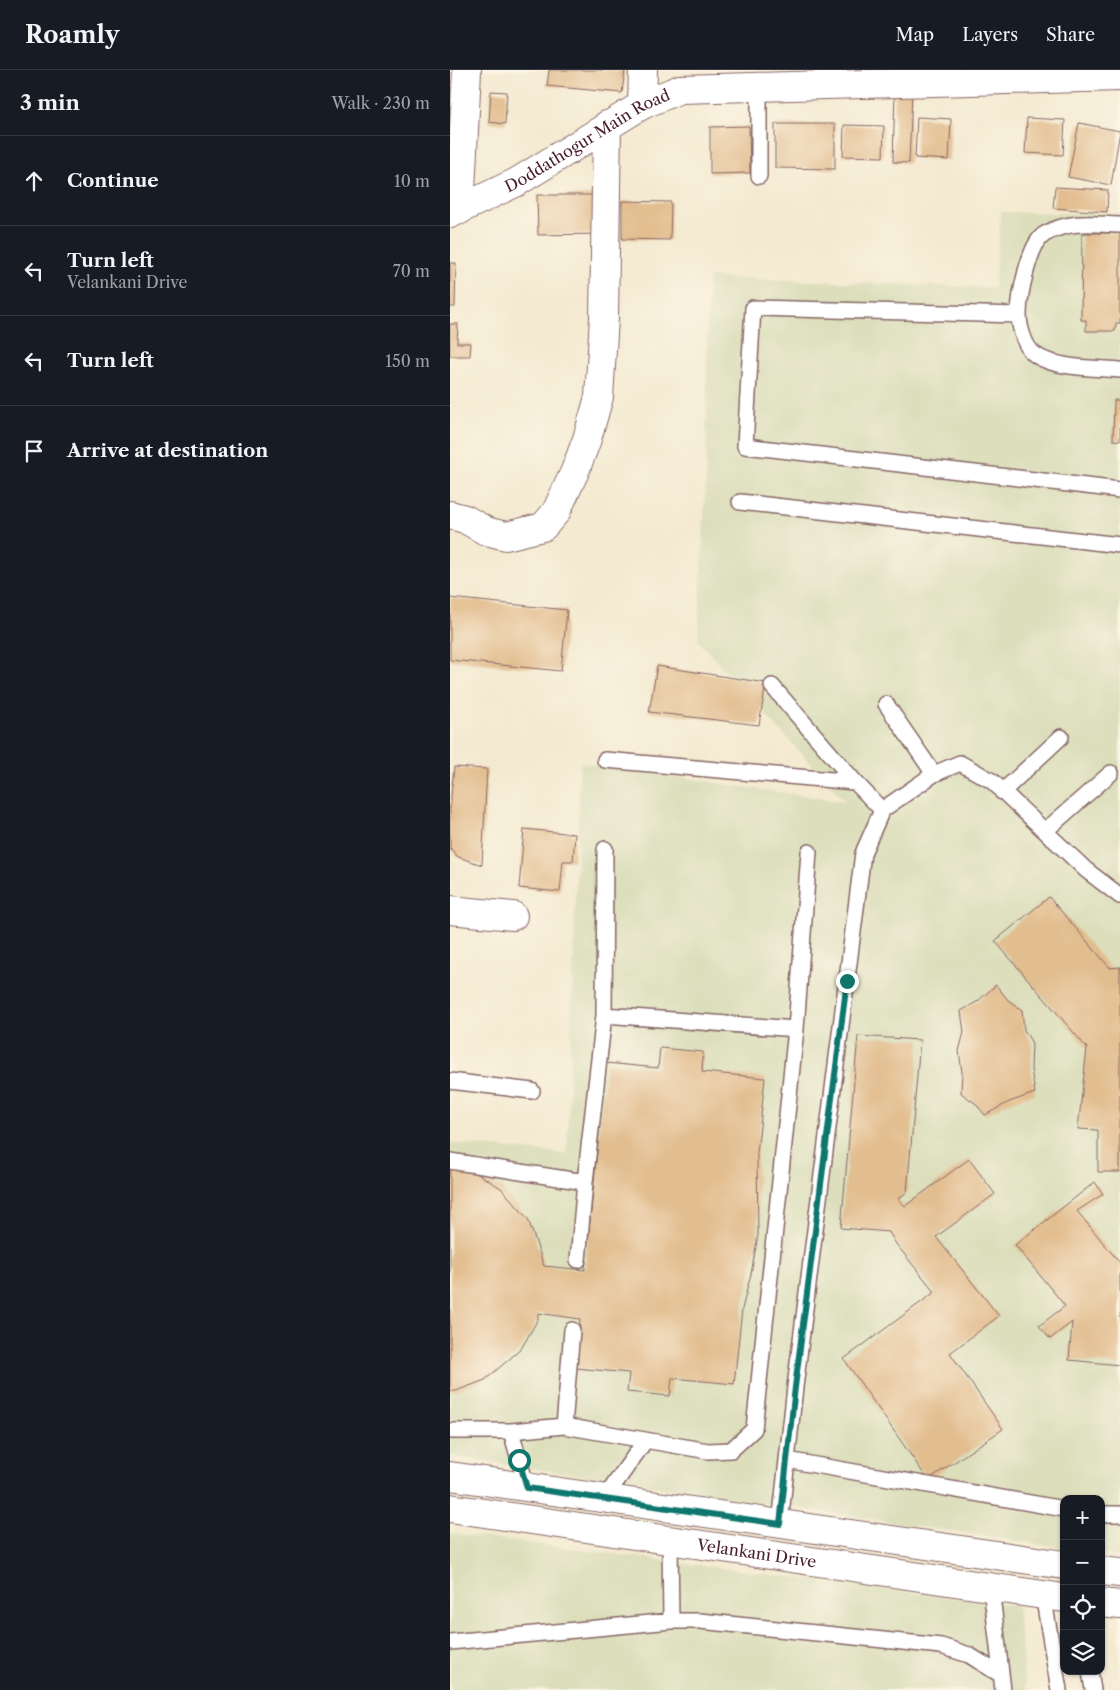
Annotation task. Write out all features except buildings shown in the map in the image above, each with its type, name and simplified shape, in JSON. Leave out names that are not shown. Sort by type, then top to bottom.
[{"type":"street","points":[[455,212],[467,70]]},
{"type":"street","points":[[642,105],[644,70]]},
{"type":"street","name":"Doddathogur Main Road","points":[[455,212],[517,182],[642,105],[680,89],[843,77],[1114,75]]},
{"type":"street","points":[[450,516],[506,536],[543,527],[556,512],[587,439],[599,397],[604,318],[607,125]]},
{"type":"street","points":[[450,910],[513,916]]},
{"type":"street","name":"Velankani Drive","points":[[450,1476],[1060,1564]]},
{"type":"street","name":"Velankani Drive","points":[[450,1508],[1053,1596]]},
{"type":"street","points":[[1105,1571],[1120,1573]]},
{"type":"street","points":[[1105,1603],[1120,1605]]},
{"type":"lane","points":[[759,176],[774,81]]},
{"type":"lane","points":[[1120,225],[1071,223],[1043,234],[1028,260],[1019,315],[1023,335],[1032,352],[1050,361],[1073,366],[1120,370]]},
{"type":"lane","points":[[1019,315],[753,308],[745,446],[1120,490]]},
{"type":"lane","points":[[740,502],[1120,545]]},
{"type":"lane","points":[[772,686],[854,782],[882,810]]},
{"type":"lane","points":[[886,704],[934,774]]},
{"type":"lane","points":[[1002,792],[1061,737]]},
{"type":"lane","points":[[605,760],[854,782]]},
{"type":"lane","points":[[780,1524],[864,853],[882,810],[934,774],[960,763],[992,782],[1086,870],[1120,896]]},
{"type":"lane","points":[[1045,831],[1111,773]]},
{"type":"lane","points":[[578,1260],[604,1015],[605,849]]},
{"type":"lane","points":[[450,1431],[511,1431],[564,1426],[708,1451],[731,1450],[754,1429],[796,1029],[809,852]]},
{"type":"lane","points":[[604,1015],[796,1029]]},
{"type":"lane","points":[[450,1081],[532,1091]]},
{"type":"lane","points":[[450,1162],[585,1182]]},
{"type":"lane","points":[[564,1426],[572,1330]]},
{"type":"lane","points":[[511,1431],[527,1488]]},
{"type":"lane","points":[[604,1499],[645,1440]]},
{"type":"lane","points":[[787,1460],[1060,1508]]},
{"type":"lane","points":[[1105,1514],[1120,1514]]},
{"type":"lane","points":[[670,1540],[671,1621]]},
{"type":"lane","points":[[991,1587],[1002,1683]]},
{"type":"lane","points":[[1053,1596],[1059,1690]]},
{"type":"lane","points":[[450,1642],[671,1621],[700,1621],[941,1646],[970,1655],[1002,1683]]},
{"type":"lane","points":[[1091,1675],[1093,1690]]},
{"type":"shaded area","points":[[1001,212],[1120,214],[1120,1557],[1105,1555],[1105,1495],[1060,1495],[1060,1547],[450,1456],[450,1143],[567,1154],[580,763],[846,802],[698,641],[706,475],[708,277],[994,288]]},
{"type":"shaded area","points":[[450,1533],[1017,1606],[1026,1690],[450,1690]]},
{"type":"route","points":[[519,1460],[527,1488],[780,1524],[795,1387],[847,981]]}]
